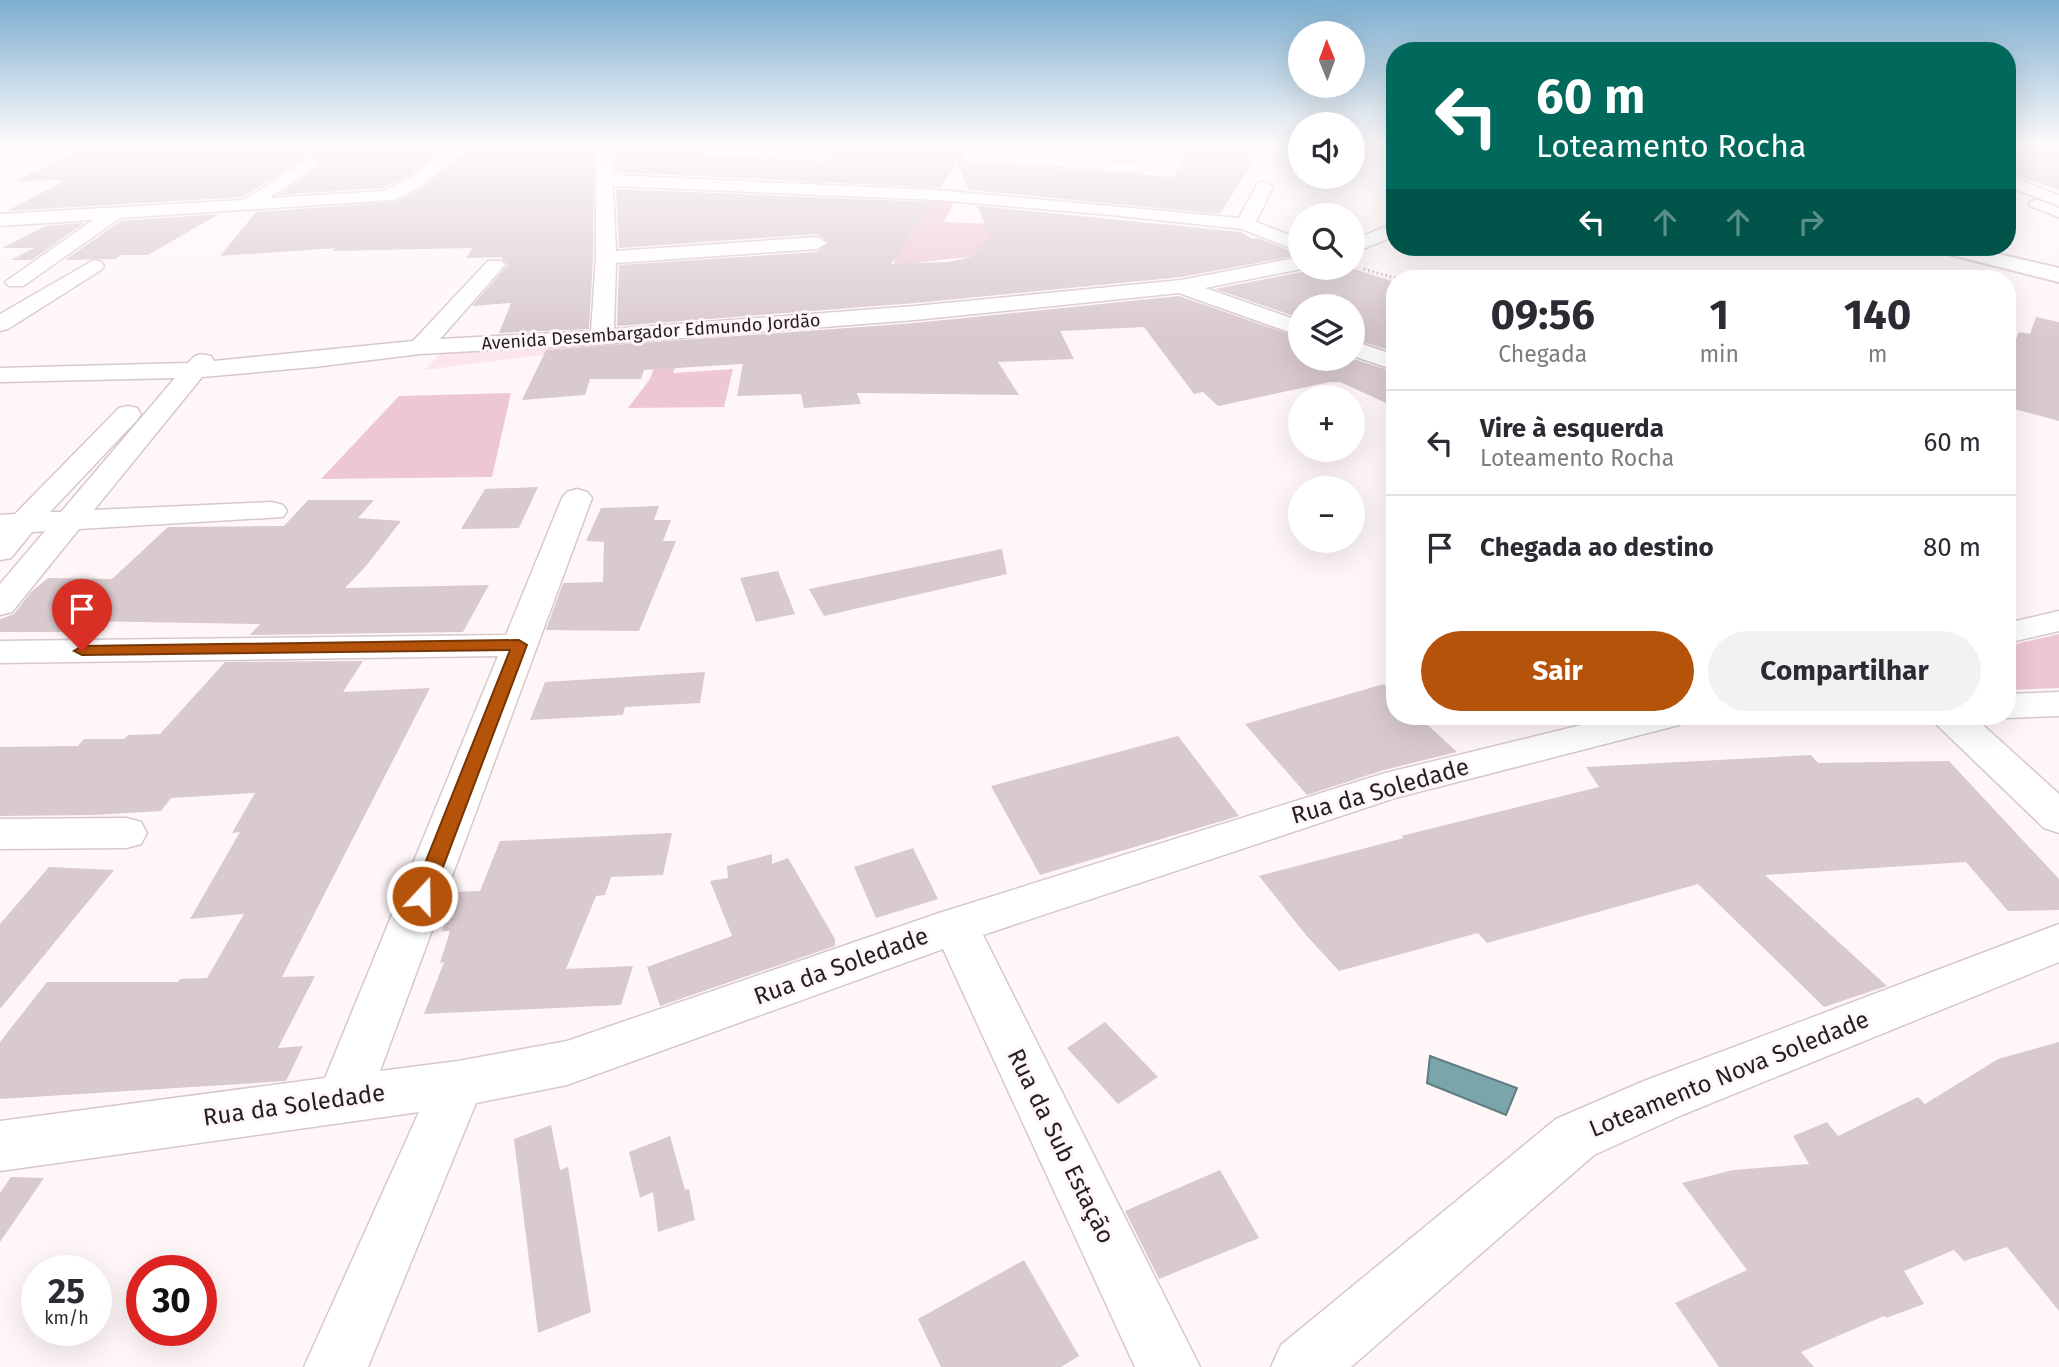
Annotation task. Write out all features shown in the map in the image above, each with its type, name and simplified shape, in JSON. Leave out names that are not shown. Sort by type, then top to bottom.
[{"type":"street","points":[[0,219],[201,208]]},
{"type":"street","points":[[602,337],[605,208]]},
{"type":"street","points":[[1085,208],[1245,224],[1288,241]]},
{"type":"street","points":[[1245,224],[1253,208]]},
{"type":"street","points":[[16,282],[115,213]]},
{"type":"street","points":[[1365,242],[1386,233]]},
{"type":"street","points":[[606,258],[817,243]]},
{"type":"street","points":[[1980,256],[2059,275]]},
{"type":"street","points":[[420,347],[495,265]]},
{"type":"street","name":"Avenida Desembargador Edmundo Jordão","points":[[0,375],[314,360],[420,347],[602,337],[915,313],[1181,286],[1288,265]]},
{"type":"street","points":[[0,324],[94,266]]},
{"type":"street","points":[[1181,286],[1288,325]]},
{"type":"street","points":[[1365,352],[1386,360]]},
{"type":"street","points":[[0,361],[189,364]]},
{"type":"street","points":[[0,605],[189,364]]},
{"type":"street","points":[[0,551],[12,523],[189,364]]},
{"type":"street","points":[[344,1097],[577,498]]},
{"type":"street","points":[[12,523],[272,511]]},
{"type":"street","points":[[2016,630],[2059,621]]},
{"type":"street","points":[[0,652],[519,645]]},
{"type":"street","points":[[2016,706],[2059,704]]},
{"type":"street","name":"Rua da Soledade","points":[[0,1146],[344,1097],[458,1084],[567,1063],[955,926],[1385,787],[1631,725]]},
{"type":"street","points":[[1960,725],[2059,818]]},
{"type":"street","points":[[0,834],[126,833]]},
{"type":"street","name":"Rua da Sub Estação","points":[[955,926],[1168,1367]]},
{"type":"street","name":"Loteamento Nova Soledade","points":[[1303,1367],[1575,1137],[1663,1098],[2059,942]]},
{"type":"street","points":[[335,1367],[458,1084]]},
{"type":"path","points":[[1365,270],[1386,275]]},
{"type":"shaded area","points":[[928,208],[951,208],[944,222],[996,224],[1052,254],[955,258],[894,266],[897,223],[919,221]]},
{"type":"shaded area","points":[[655,336],[654,347],[542,355],[425,370],[443,351]]},
{"type":"shaded area","points":[[686,340],[673,373],[733,369],[724,407],[628,408],[650,379],[663,341]]},
{"type":"shaded area","points":[[511,393],[492,477],[321,479],[399,396]]},
{"type":"shaded area","points":[[2059,634],[2059,688],[2016,690],[2016,644]]},
{"type":"water","points":[[1430,1056],[1517,1088],[1506,1115],[1427,1083]]},
{"type":"building","points":[[13,208],[61,208],[7,211]]},
{"type":"building","points":[[314,208],[593,208],[589,329],[499,333],[511,303],[472,306],[508,265],[501,257],[466,258],[473,248],[332,251],[336,248],[220,256],[256,212]]},
{"type":"building","points":[[617,208],[927,208],[891,264],[949,262],[972,257],[990,236],[978,208],[1241,232],[1253,239],[1258,238],[1288,250],[1288,257],[1181,277],[915,303],[617,326],[619,265],[817,252],[829,242],[817,234],[619,248]]},
{"type":"building","points":[[1155,208],[1224,208],[1220,214]]},
{"type":"building","points":[[219,214],[148,255],[65,260],[121,221]]},
{"type":"building","points":[[84,223],[32,260],[11,260],[34,248],[2,248],[45,226]]},
{"type":"building","points":[[1365,272],[1386,279],[1386,349],[1365,343],[1365,294],[1288,294],[1288,314],[1215,289],[1288,275],[1288,280],[1365,280]]},
{"type":"building","points":[[1179,296],[1288,334],[1288,371],[1365,371],[1365,363],[1386,369],[1386,403],[1365,393],[1365,385],[1330,382],[1288,385],[1288,391],[1218,406],[1203,392],[1194,394],[1144,327],[1060,331],[1074,359],[998,362],[1019,395],[857,393],[861,404],[804,408],[801,394],[737,396],[743,364],[644,370],[641,379],[590,379],[585,395],[522,400],[546,350],[915,323]]},
{"type":"building","points":[[2036,317],[2059,322],[2059,421],[2016,409],[2016,339],[2019,332],[2030,334]]},
{"type":"building","points":[[538,487],[519,528],[461,529],[485,489]]},
{"type":"building","points":[[308,500],[374,500],[358,518],[401,521],[345,588],[489,585],[463,632],[250,635],[260,624],[84,621],[72,632],[0,632],[0,619],[14,614],[31,592],[48,578],[112,579],[168,527],[284,526]]},
{"type":"building","points":[[659,506],[654,520],[671,520],[663,541],[676,541],[639,631],[546,630],[563,583],[603,582],[604,542],[586,541],[601,508]]},
{"type":"building","points":[[1002,549],[1007,574],[824,616],[809,589]]},
{"type":"building","points":[[778,571],[795,614],[756,622],[740,578]]},
{"type":"building","points":[[363,661],[343,692],[430,688],[282,977],[315,976],[278,1048],[303,1046],[286,1081],[0,1099],[0,1042],[47,982],[178,982],[180,979],[207,978],[244,914],[190,919],[240,832],[232,833],[255,793],[171,798],[161,811],[0,816],[0,747],[78,746],[84,739],[124,739],[128,735],[160,734],[225,662]]},
{"type":"building","points":[[705,672],[700,703],[625,707],[623,715],[530,720],[545,682]]},
{"type":"building","points":[[1384,684],[1386,725],[1428,725],[1457,752],[1384,770],[1307,795],[1245,724]]},
{"type":"building","points":[[1178,736],[1239,816],[1040,875],[991,786]]},
{"type":"building","points":[[1811,755],[1818,763],[1949,761],[2059,879],[2059,910],[2008,911],[1966,862],[1765,875],[1887,986],[1824,1007],[1698,884],[1487,943],[1478,933],[1339,971],[1305,934],[1259,876],[1404,838],[1401,836],[1599,787],[1586,767]]},
{"type":"building","points":[[672,833],[663,875],[611,877],[605,895],[596,896],[566,969],[633,966],[621,1005],[424,1014],[444,962],[440,963],[450,931],[442,931],[454,892],[480,891],[500,841]]},
{"type":"building","points":[[913,848],[938,899],[876,918],[854,867]]},
{"type":"building","points":[[772,854],[772,864],[788,858],[835,939],[835,946],[660,1006],[647,967],[732,936],[710,881],[728,878],[727,866]]},
{"type":"building","points":[[49,867],[114,870],[0,1009],[0,924]]},
{"type":"building","points":[[1105,1022],[1158,1077],[1118,1104],[1067,1048]]},
{"type":"building","points":[[2059,1042],[2059,1311],[2007,1247],[1964,1261],[1954,1250],[1904,1271],[1924,1304],[1886,1318],[1884,1316],[1801,1352],[1814,1367],[1719,1367],[1675,1303],[1747,1270],[1682,1183],[1733,1170],[1809,1164],[1793,1136],[1827,1122],[1838,1136],[1918,1097],[1925,1104],[1998,1059]]},
{"type":"building","points":[[551,1125],[560,1170],[568,1167],[591,1312],[538,1333],[514,1139]]},
{"type":"building","points":[[670,1136],[685,1190],[689,1189],[695,1220],[658,1232],[653,1192],[640,1198],[629,1152]]},
{"type":"building","points":[[1220,1170],[1259,1238],[1159,1279],[1125,1211]]},
{"type":"building","points":[[11,1177],[44,1178],[0,1242],[0,1193]]},
{"type":"building","points":[[1024,1260],[1079,1356],[1061,1367],[941,1367],[918,1319]]},
{"type":"route","points":[[82,651],[519,645],[422,896]]}]
